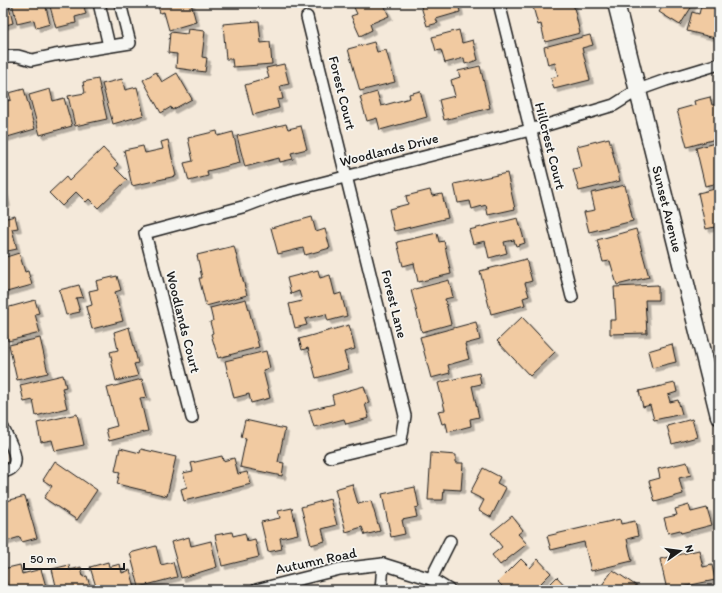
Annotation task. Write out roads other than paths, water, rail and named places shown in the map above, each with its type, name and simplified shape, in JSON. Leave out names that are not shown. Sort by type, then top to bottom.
[{"type":"main road","name":"Sunset Avenue","points":[[616,3],[719,416]]},
{"type":"street","points":[[99,3],[109,46]]},
{"type":"street","points":[[3,56],[18,56],[32,60],[130,43],[120,3]]},
{"type":"street","name":"Hillcrest Court","points":[[499,3],[572,297]]},
{"type":"street","name":"Forest Court","points":[[307,17],[347,176]]},
{"type":"street","name":"Woodlands Drive","points":[[145,233],[246,206],[278,194],[530,130],[614,105],[638,90],[719,64]]},
{"type":"street","name":"Forest Lane","points":[[330,457],[401,440],[406,416],[347,176]]},
{"type":"street","name":"Woodlands Court","points":[[145,233],[192,418]]},
{"type":"street","points":[[3,428],[16,461],[14,468],[3,472]]},
{"type":"street","points":[[431,579],[450,541]]},
{"type":"street","points":[[381,590],[383,564]]},
{"type":"street","name":"Autumn Road","points":[[256,590],[340,569],[383,564],[431,579],[449,590]]}]
